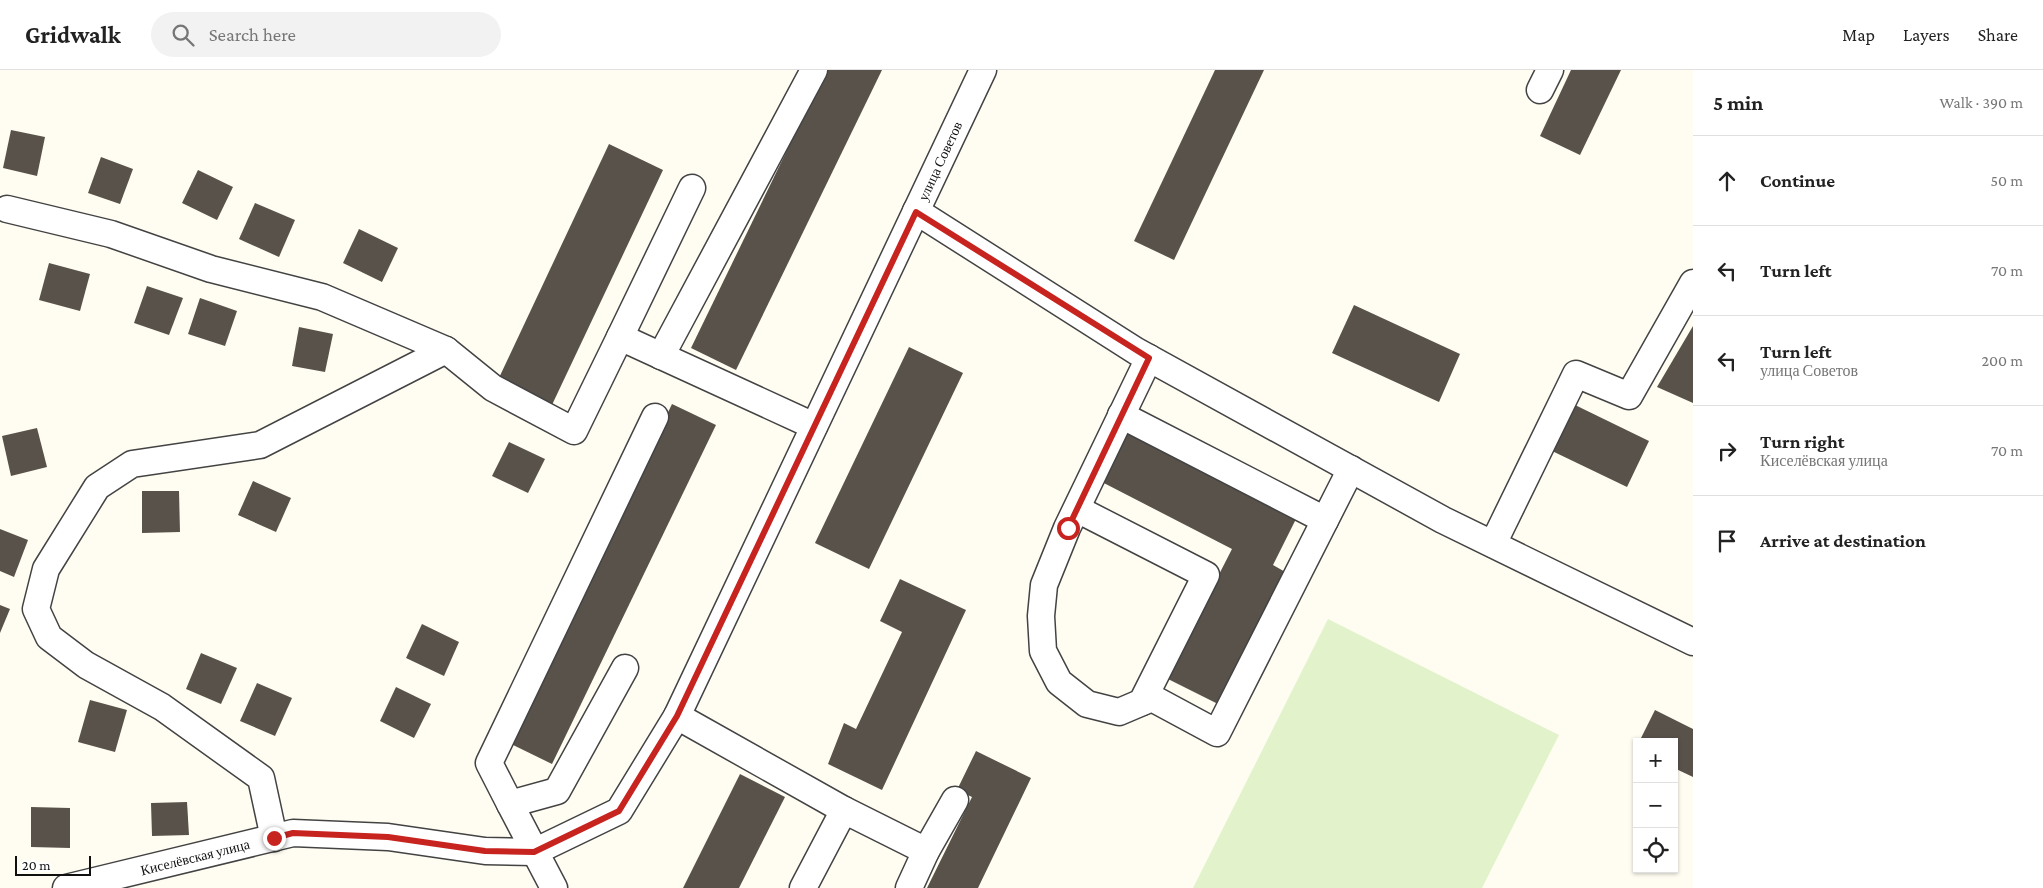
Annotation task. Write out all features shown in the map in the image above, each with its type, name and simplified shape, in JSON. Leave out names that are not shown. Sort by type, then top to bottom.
[{"type":"street","points":[[661,356],[814,70]]},
{"type":"street","name":"улица Советов","points":[[534,852],[619,811],[677,716],[983,70]]},
{"type":"street","points":[[8,209],[111,234],[211,270],[322,297],[446,350],[493,388],[574,431],[692,188]]},
{"type":"street","points":[[916,212],[1149,358],[1351,469],[1493,544],[1693,642]]},
{"type":"street","points":[[1493,544],[1576,374],[1629,396],[1693,283]]},
{"type":"street","points":[[620,337],[814,426]]},
{"type":"street","points":[[274,838],[261,778],[162,706],[86,665],[49,637],[36,609],[46,569],[97,487],[132,464],[260,445],[446,350]]},
{"type":"street","points":[[1149,358],[1077,509],[1044,585],[1041,616],[1043,651],[1059,682],[1086,704],[1119,712],[1152,698],[1217,733],[1351,469]]},
{"type":"street","points":[[1121,415],[1325,520]]},
{"type":"street","points":[[554,888],[490,763],[655,417]]},
{"type":"street","points":[[1077,509],[1206,575],[1142,702]]},
{"type":"street","points":[[510,804],[557,790],[625,668]]},
{"type":"street","points":[[677,716],[844,810],[926,851]]},
{"type":"street","points":[[909,888],[926,851],[955,800]]},
{"type":"street","points":[[803,888],[844,810]]},
{"type":"street","name":"Киселёвская улица","points":[[66,888],[293,833],[388,837],[485,851],[534,852]]},
{"type":"green space","points":[[1328,619],[1559,735],[1482,888],[1193,888]]},
{"type":"building","points":[[826,70],[882,70],[736,370],[691,348]]},
{"type":"building","points":[[1215,70],[1264,70],[1174,260],[1134,241]]},
{"type":"building","points":[[1571,70],[1621,70],[1580,155],[1540,136]]},
{"type":"building","points":[[11,130],[45,137],[37,176],[3,168]]},
{"type":"building","points":[[609,144],[663,170],[551,407],[497,382]]},
{"type":"building","points":[[101,157],[133,169],[120,204],[88,193]]},
{"type":"building","points":[[198,170],[233,187],[217,220],[182,203]]},
{"type":"building","points":[[255,203],[295,220],[279,257],[239,239]]},
{"type":"building","points":[[359,229],[398,248],[382,282],[343,263]]},
{"type":"building","points":[[49,263],[90,274],[80,311],[39,300]]},
{"type":"building","points":[[147,286],[183,298],[169,335],[134,323]]},
{"type":"building","points":[[200,298],[237,311],[225,346],[188,334]]},
{"type":"building","points":[[1354,305],[1460,354],[1439,402],[1332,353]]},
{"type":"building","points":[[1693,326],[1693,403],[1657,387]]},
{"type":"building","points":[[299,327],[333,334],[325,372],[292,366]]},
{"type":"building","points":[[909,347],[963,373],[869,569],[815,543]]},
{"type":"building","points":[[672,404],[716,425],[552,764],[509,743]]},
{"type":"building","points":[[1573,404],[1649,441],[1627,487],[1550,450]]},
{"type":"building","points":[[37,428],[47,467],[11,476],[2,436]]},
{"type":"building","points":[[1123,431],[1296,519],[1273,565],[1287,573],[1220,705],[1166,678],[1232,549],[1098,480]]},
{"type":"building","points":[[509,442],[545,459],[528,493],[492,476]]},
{"type":"building","points":[[253,481],[291,498],[276,532],[238,515]]},
{"type":"building","points":[[142,491],[179,491],[180,532],[142,533]]},
{"type":"building","points":[[0,529],[28,540],[14,577],[0,571]]},
{"type":"building","points":[[900,579],[966,610],[882,790],[828,764],[844,723],[856,729],[902,632],[880,621]]},
{"type":"building","points":[[0,605],[10,609],[0,633]]},
{"type":"building","points":[[422,624],[459,642],[444,676],[406,658]]},
{"type":"building","points":[[201,653],[237,668],[221,704],[186,689]]},
{"type":"building","points":[[257,683],[292,698],[275,736],[240,721]]},
{"type":"building","points":[[396,687],[431,704],[414,738],[380,721]]},
{"type":"building","points":[[90,700],[127,710],[115,752],[78,742]]},
{"type":"building","points":[[1655,710],[1693,729],[1693,777],[1678,770],[1678,738],[1641,738]]},
{"type":"building","points":[[976,751],[1031,778],[978,888],[927,888],[972,797],[957,790]]},
{"type":"building","points":[[740,774],[785,797],[739,888],[683,888]]},
{"type":"building","points":[[187,802],[189,835],[152,836],[151,803]]},
{"type":"building","points":[[31,807],[70,808],[70,848],[31,847]]},
{"type":"route","points":[[274,838],[293,833],[388,837],[485,851],[534,852],[619,811],[677,716],[916,212],[1149,358],[1068,528]]}]
